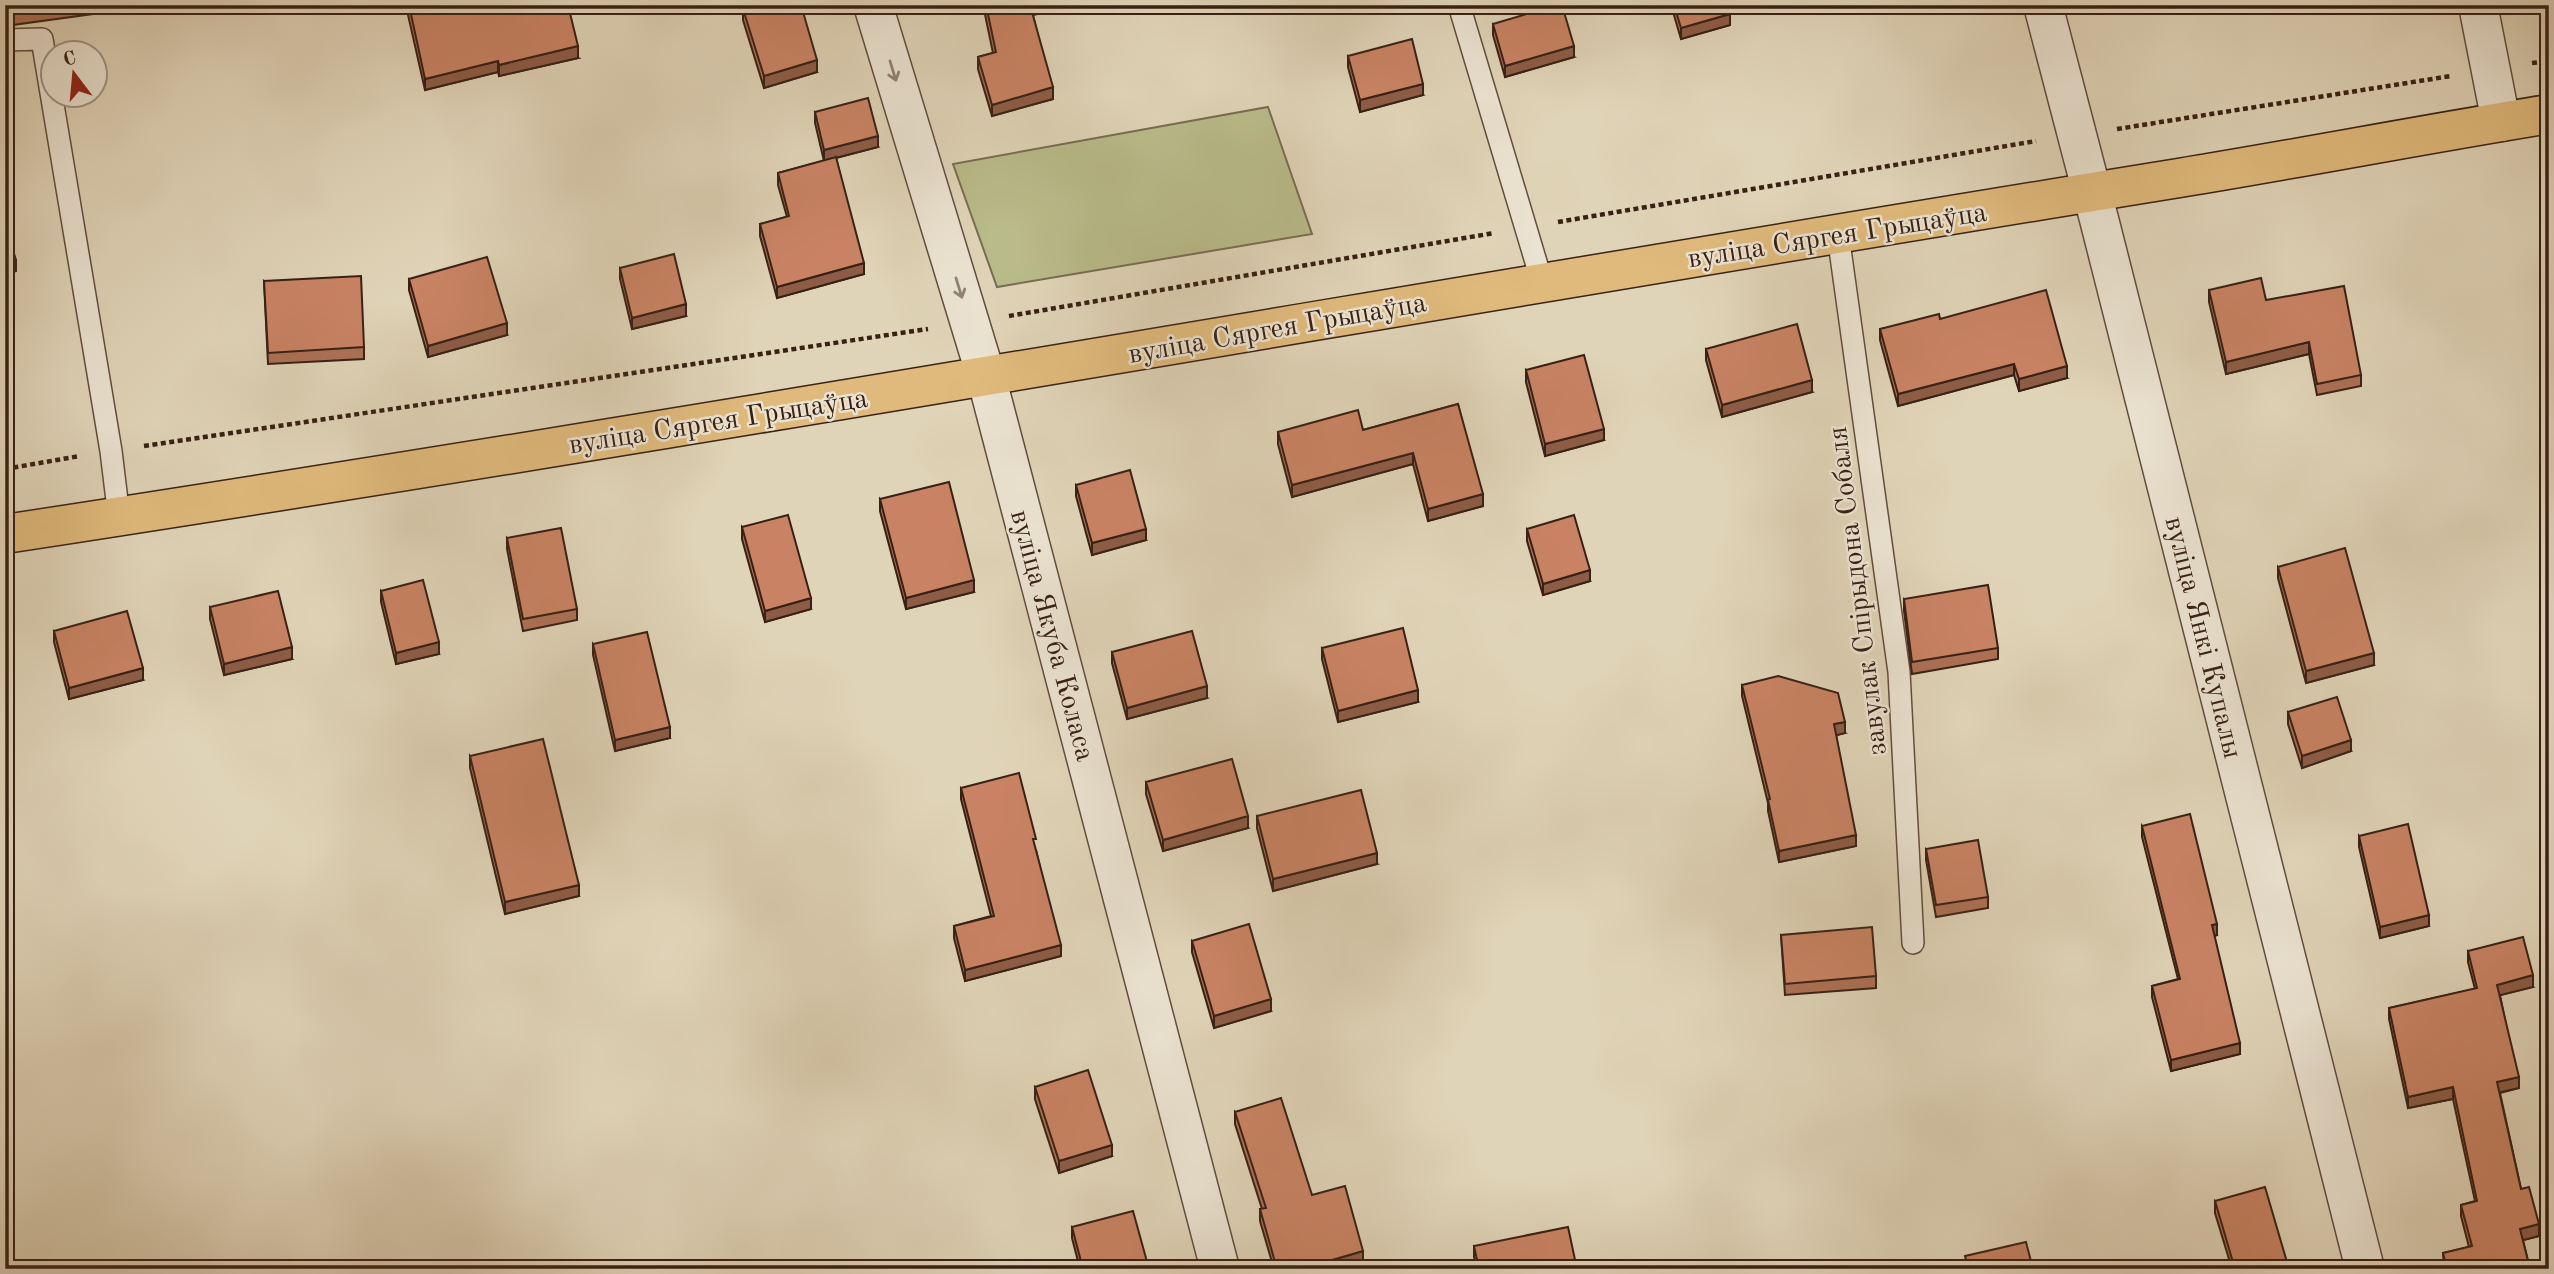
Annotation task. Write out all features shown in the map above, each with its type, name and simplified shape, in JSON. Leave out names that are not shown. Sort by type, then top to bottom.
[{"type":"main road","name":"вуліца Сяргея Грыцаўца","points":[[5,534],[986,376],[2549,114]]},
{"type":"street","name":"вуліца Якуба Коласа","points":[[873,5],[986,376],[1220,1269]]},
{"type":"street","name":"вуліца Янкі Купалы","points":[[2043,5],[2365,1269]]},
{"type":"street","points":[[2478,5],[2501,121]]},
{"type":"lane","points":[[1459,5],[1542,282]]},
{"type":"lane","points":[[5,40],[42,39],[111,451],[119,517]]},
{"type":"lane","name":"завулак Спірыдона Собаля","points":[[1838,234],[1899,672],[1913,943]]},
{"type":"path","points":[[5,469],[970,322],[2076,135],[2549,61]]},
{"type":"green space","points":[[1268,107],[1312,234],[997,287],[953,164]]},
{"type":"building","points":[[409,5],[568,5],[578,46],[499,65],[498,61],[425,79]]},
{"type":"building","points":[[755,5],[801,5],[817,60],[764,76],[743,9]]},
{"type":"building","points":[[986,5],[1030,5],[1053,87],[992,105],[978,57],[996,52]]},
{"type":"building","points":[[1562,5],[1574,46],[1505,66],[1493,24]]},
{"type":"building","points":[[1674,5],[1727,5],[1730,14],[1681,28]]},
{"type":"building","points":[[1412,39],[1423,84],[1360,100],[1348,56]]},
{"type":"building","points":[[868,98],[878,136],[824,150],[815,112]]},
{"type":"building","points":[[836,157],[864,263],[777,287],[760,224],[789,216],[778,173]]},
{"type":"building","points":[[5,225],[16,260],[5,263]]},
{"type":"building","points":[[674,254],[686,304],[632,318],[620,268]]},
{"type":"building","points":[[487,257],[507,323],[428,346],[409,279]]},
{"type":"building","points":[[361,276],[364,347],[268,353],[264,281]]},
{"type":"building","points":[[2261,278],[2266,300],[2344,286],[2361,375],[2317,384],[2309,342],[2226,362],[2209,290]]},
{"type":"building","points":[[2046,290],[2067,366],[2019,379],[2014,364],[1898,394],[1880,329],[1939,314],[1940,319]]},
{"type":"building","points":[[1797,324],[1812,380],[1722,405],[1706,349]]},
{"type":"building","points":[[1584,355],[1604,429],[1545,444],[1526,370]]},
{"type":"building","points":[[1458,404],[1483,494],[1428,509],[1413,453],[1292,485],[1278,432],[1358,410],[1363,430]]},
{"type":"building","points":[[1130,470],[1146,529],[1092,543],[1076,485]]},
{"type":"building","points":[[949,482],[974,580],[906,598],[880,499]]},
{"type":"building","points":[[788,515],[811,598],[765,611],[742,527]]},
{"type":"building","points":[[1574,515],[1590,570],[1543,584],[1527,529]]},
{"type":"building","points":[[561,528],[577,609],[523,619],[507,538]]},
{"type":"building","points":[[2345,548],[2374,653],[2306,671],[2278,567]]},
{"type":"building","points":[[423,580],[439,642],[396,653],[381,591]]},
{"type":"building","points":[[1988,585],[1998,648],[1912,662],[1904,599]]},
{"type":"building","points":[[278,591],[292,647],[224,664],[210,607]]},
{"type":"building","points":[[127,611],[143,668],[69,688],[54,631]]},
{"type":"building","points":[[1403,628],[1418,690],[1338,711],[1322,648]]},
{"type":"building","points":[[1192,631],[1207,686],[1127,708],[1112,652]]},
{"type":"building","points":[[647,632],[670,727],[615,740],[593,644]]},
{"type":"building","points":[[1778,676],[1838,693],[1845,722],[1834,724],[1856,835],[1779,851],[1768,800],[1770,799],[1742,685]]},
{"type":"building","points":[[2337,697],[2351,740],[2302,756],[2288,712]]},
{"type":"building","points":[[543,739],[579,885],[505,902],[470,756]]},
{"type":"building","points":[[1232,759],[1248,816],[1163,840],[1146,782]]},
{"type":"building","points":[[1019,773],[1061,945],[965,970],[954,926],[994,916],[961,788]]},
{"type":"building","points":[[1361,790],[1377,853],[1273,879],[1257,816]]},
{"type":"building","points":[[2190,814],[2217,924],[2212,925],[2240,1043],[2171,1060],[2152,986],[2180,979],[2142,826]]},
{"type":"building","points":[[2408,824],[2429,915],[2380,927],[2359,836]]},
{"type":"building","points":[[1978,840],[1988,897],[1936,905],[1926,849]]},
{"type":"building","points":[[1249,924],[1271,999],[1214,1016],[1192,941]]},
{"type":"building","points":[[1872,927],[1876,976],[1785,984],[1781,935]]},
{"type":"building","points":[[2523,937],[2533,975],[2497,985],[2519,1077],[2497,1082],[2521,1189],[2529,1187],[2539,1224],[2520,1229],[2530,1269],[2447,1269],[2443,1253],[2472,1246],[2461,1205],[2477,1201],[2453,1087],[2408,1097],[2389,1008],[2477,988],[2468,951]]},
{"type":"building","points":[[1088,1070],[1112,1145],[1059,1161],[1035,1087]]},
{"type":"building","points":[[1281,1098],[1312,1195],[1345,1186],[1363,1251],[1301,1269],[1277,1269],[1260,1209],[1266,1208],[1235,1112]]},
{"type":"building","points":[[2265,1187],[2289,1269],[2235,1269],[2215,1201]]},
{"type":"building","points":[[1133,1211],[1149,1269],[1083,1269],[1072,1227]]},
{"type":"building","points":[[1568,1227],[1577,1269],[1479,1269],[1474,1246]]},
{"type":"building","points":[[2026,1242],[2033,1269],[1968,1269],[1965,1256]]}]
